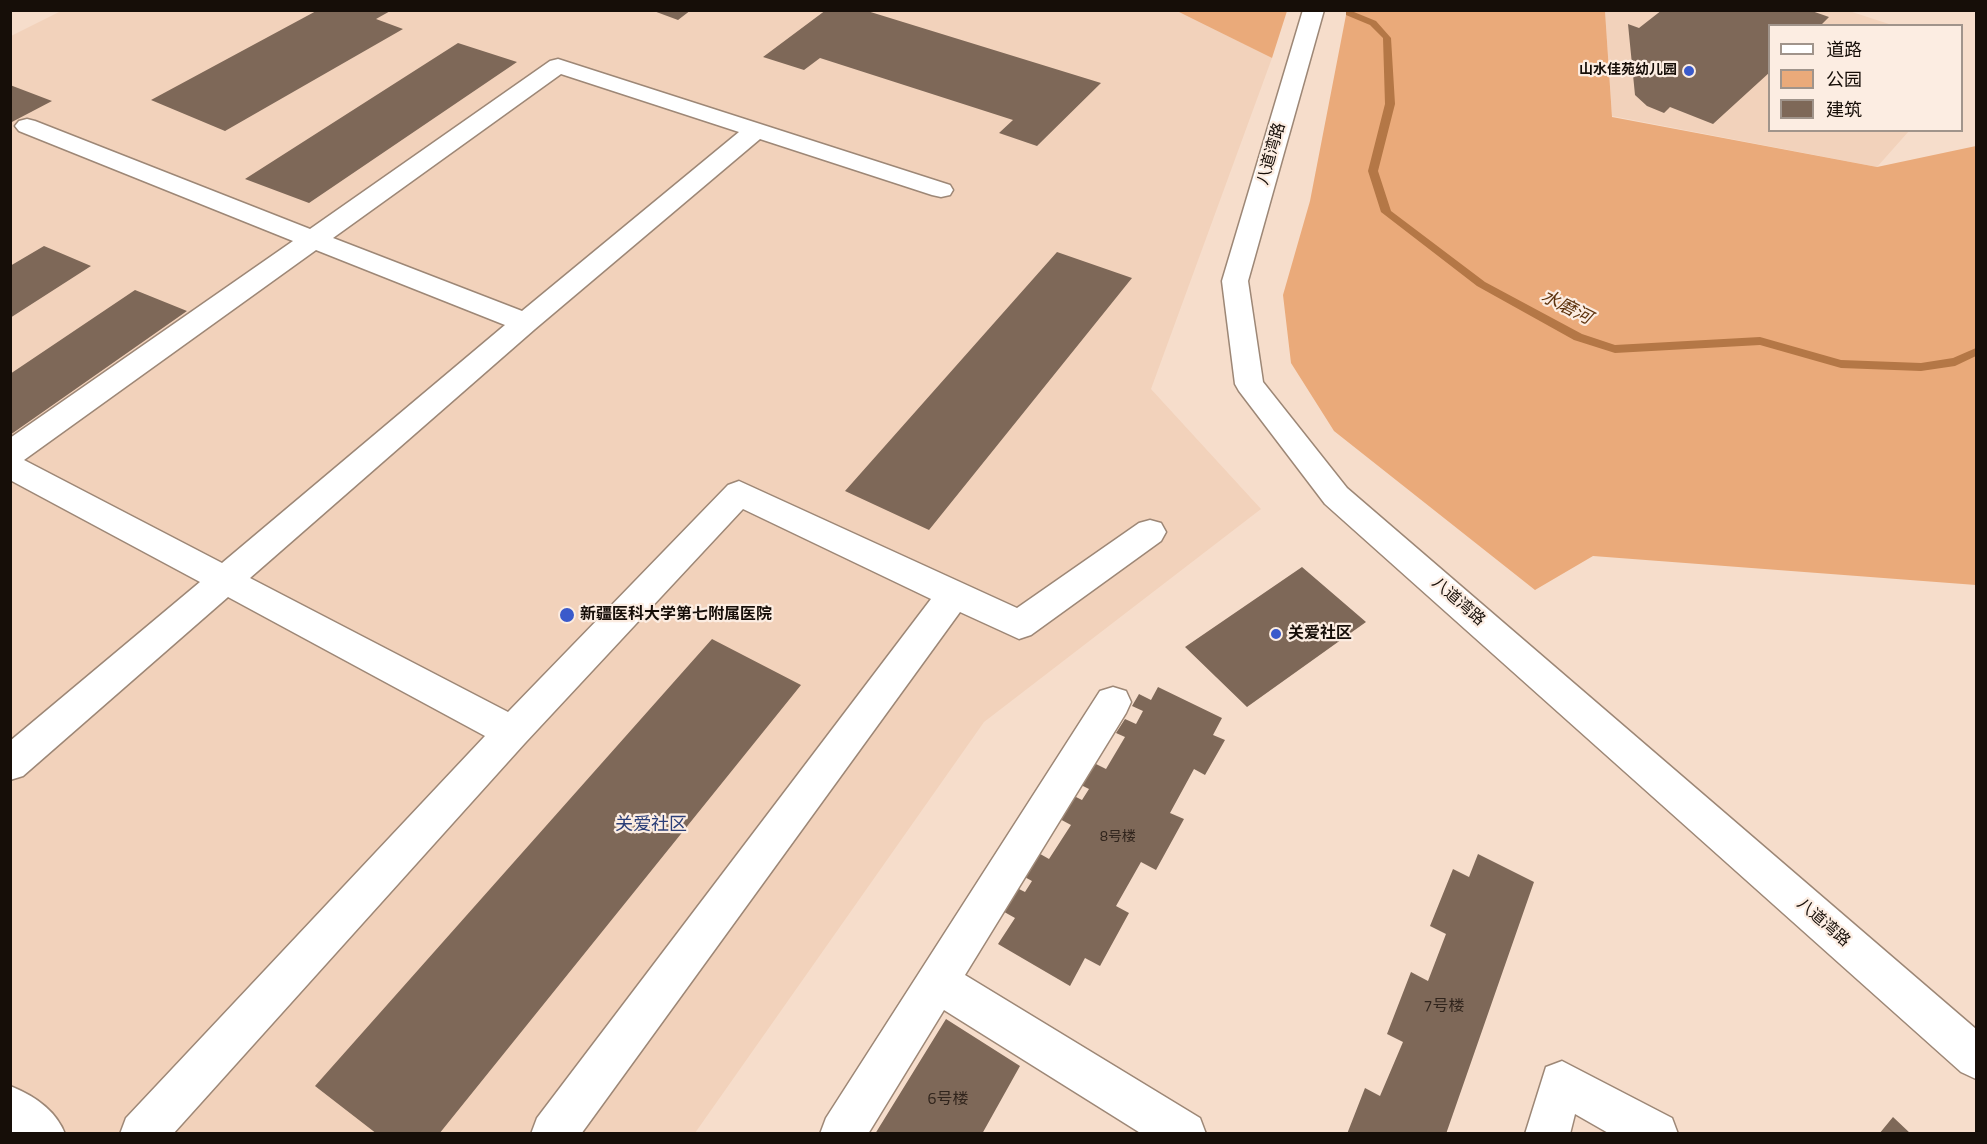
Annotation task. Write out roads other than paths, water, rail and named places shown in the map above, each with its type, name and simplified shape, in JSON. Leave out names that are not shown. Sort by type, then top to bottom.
[{"type":"street","name":"八道湾路","points":[[1314,10],[1235,281],[1249,384],[1336,496],[1977,1057]]},
{"type":"street","points":[[10,454],[558,66],[940,190]]},
{"type":"street","points":[[27,126],[525,323]]},
{"type":"street","points":[[10,764],[525,323],[756,130]]},
{"type":"street","points":[[10,466],[512,732]]},
{"type":"street","points":[[142,1134],[512,732],[739,493],[1019,625],[1150,532]]},
{"type":"street","points":[[553,1134],[954,594]]},
{"type":"street","points":[[842,1134],[1113,702]]},
{"type":"street","points":[[937,982],[1184,1134]]},
{"type":"street","points":[[1547,1134],[1562,1083],[1656,1134]]},
{"type":"street","points":[[10,1108],[44,1134]]},
{"type":"waterway","name":"水磨河","points":[[1349,13],[1373,23],[1387,38],[1390,104],[1373,171],[1386,212],[1481,284],[1578,337],[1615,349],[1760,341],[1841,364],[1921,367],[1955,362],[1976,352]]},
{"type":"place","name":"山水佳苑幼儿园","points":[[1689,71]]},
{"type":"place","name":"新疆医科大学第七附属医院","points":[[567,615]]},
{"type":"place","name":"关爱社区","points":[[1276,634]]},
{"type":"district","name":"关爱社区","points":[[651,826]]}]
